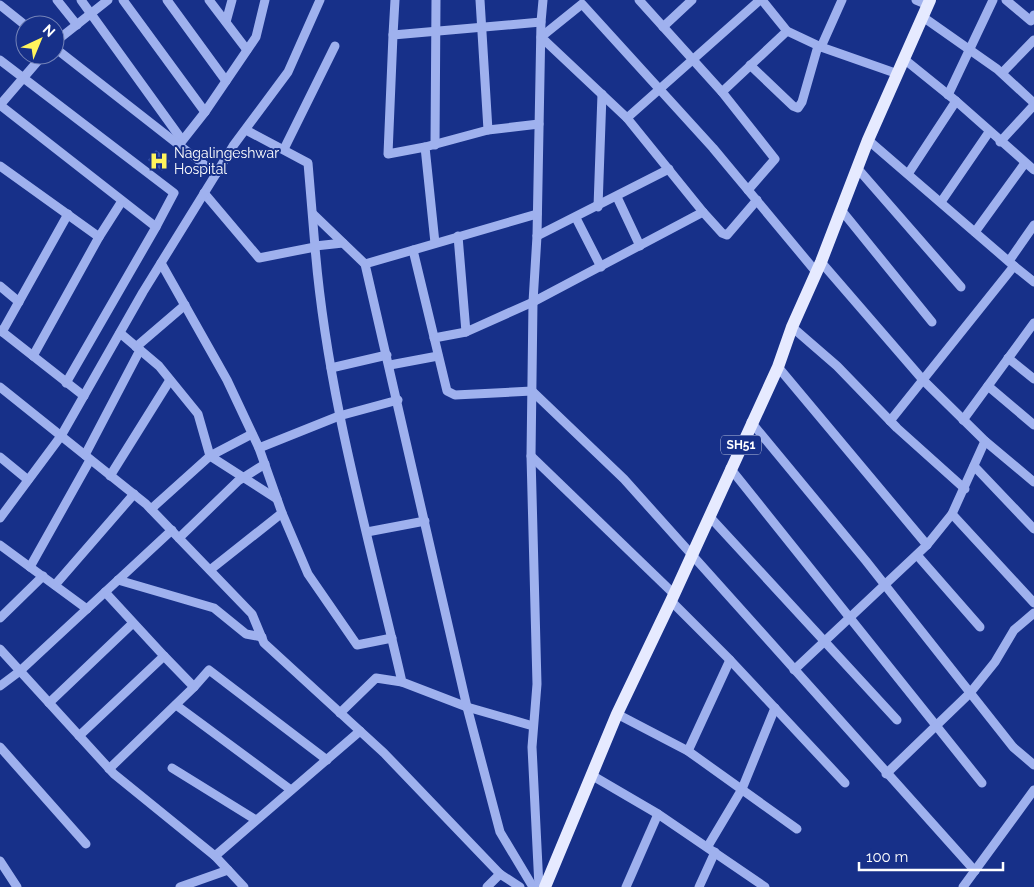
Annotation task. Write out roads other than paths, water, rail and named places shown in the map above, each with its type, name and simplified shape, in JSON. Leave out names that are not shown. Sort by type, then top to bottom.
[{"type":"main road","name":"SH51","points":[[545,887],[593,776],[617,714],[673,598],[690,555],[778,367],[792,327],[819,268],[868,140],[898,74],[924,6]]},
{"type":"street","points":[[57,0],[77,25]]},
{"type":"street","points":[[81,0],[180,142]]},
{"type":"street","points":[[123,0],[204,112]]},
{"type":"street","points":[[167,0],[226,81]]},
{"type":"street","points":[[209,0],[247,50]]},
{"type":"street","points":[[226,22],[232,0]]},
{"type":"street","points":[[180,142],[204,112],[256,37],[266,0]]},
{"type":"street","points":[[0,518],[61,436],[161,263],[204,193],[288,72],[320,0]]},
{"type":"street","points":[[395,0],[388,154],[435,145],[488,130],[539,124]]},
{"type":"street","points":[[435,145],[436,0]]},
{"type":"street","points":[[480,0],[488,130]]},
{"type":"street","points":[[539,887],[533,806],[533,726],[536,684],[531,456],[533,302],[537,236],[536,214],[543,0]]},
{"type":"street","points":[[639,0],[722,92],[775,158],[748,190]]},
{"type":"street","points":[[664,27],[692,0]]},
{"type":"street","points":[[627,118],[761,0],[787,31],[819,46],[898,74]]},
{"type":"street","points":[[750,65],[793,106],[798,108],[802,102],[819,46],[842,0]]},
{"type":"street","points":[[948,96],[993,0]]},
{"type":"street","points":[[1006,0],[1033,20]]},
{"type":"street","points":[[65,34],[104,1]]},
{"type":"street","points":[[541,37],[584,2],[748,190],[922,380],[985,441],[1034,482]]},
{"type":"street","points":[[0,5],[15,17]]},
{"type":"street","points":[[924,6],[970,50],[1002,73],[1034,104],[1000,142]]},
{"type":"street","points":[[393,35],[541,22]]},
{"type":"street","points":[[722,92],[787,31]]},
{"type":"street","points":[[541,37],[627,118],[722,233],[727,235],[757,200]]},
{"type":"street","points":[[1002,73],[1034,40]]},
{"type":"street","points":[[284,149],[335,46]]},
{"type":"street","points":[[65,56],[180,142],[216,174]]},
{"type":"street","points":[[904,59],[956,101],[1000,142],[1034,170]]},
{"type":"street","points":[[0,60],[174,193],[156,228],[66,382]]},
{"type":"street","points":[[34,65],[0,105],[156,228]]},
{"type":"street","points":[[598,207],[602,94]]},
{"type":"street","points":[[908,174],[956,101]]},
{"type":"street","points":[[246,130],[308,162],[319,294],[339,416],[402,682]]},
{"type":"street","points":[[941,202],[989,132]]},
{"type":"street","points":[[868,140],[1034,282]]},
{"type":"street","points":[[425,147],[435,243]]},
{"type":"street","points":[[975,232],[1025,163]]},
{"type":"street","points":[[0,166],[99,237]]},
{"type":"street","points":[[537,236],[598,207],[669,169]]},
{"type":"street","points":[[858,169],[961,287]]},
{"type":"street","points":[[204,193],[259,258],[343,243]]},
{"type":"street","points":[[617,197],[640,246]]},
{"type":"street","points":[[33,356],[99,237],[122,201]]},
{"type":"street","points":[[842,211],[932,322]]},
{"type":"street","points":[[434,338],[466,332],[533,302],[703,212]]},
{"type":"street","points":[[68,214],[1,331],[84,396]]},
{"type":"street","points":[[313,214],[365,264],[390,364],[467,707],[500,832],[533,887]]},
{"type":"street","points":[[365,264],[536,214]]},
{"type":"street","points":[[576,218],[601,267]]},
{"type":"street","points":[[890,421],[1011,264],[1034,225]]},
{"type":"street","points":[[458,236],[466,332]]},
{"type":"street","points":[[413,250],[446,388],[452,394],[532,391],[624,479],[886,774],[976,871]]},
{"type":"street","points":[[161,263],[227,380],[259,448],[282,513],[308,574],[357,645],[392,638]]},
{"type":"street","points":[[0,286],[19,302]]},
{"type":"street","points":[[30,567],[88,457],[138,349],[185,305]]},
{"type":"street","points":[[963,420],[1034,323]]},
{"type":"street","points":[[792,327],[837,366],[890,421],[965,489]]},
{"type":"street","points":[[120,333],[159,366],[198,414],[210,456],[277,499]]},
{"type":"street","points":[[331,368],[387,355]]},
{"type":"street","points":[[390,364],[438,356]]},
{"type":"street","points":[[1008,358],[1034,379]]},
{"type":"street","points":[[778,367],[927,545]]},
{"type":"street","points":[[110,476],[170,380]]},
{"type":"street","points":[[988,386],[1034,425]]},
{"type":"street","points":[[0,387],[151,509],[252,614],[264,643],[384,753],[500,874],[520,887]]},
{"type":"street","points":[[259,448],[339,416],[398,400]]},
{"type":"street","points":[[751,422],[885,585],[1013,747],[1034,765]]},
{"type":"street","points":[[151,509],[210,456],[252,434]]},
{"type":"street","points":[[794,670],[927,545],[952,514],[965,489],[985,441]]},
{"type":"street","points":[[531,456],[673,598],[844,783]]},
{"type":"street","points":[[0,457],[28,480]]},
{"type":"street","points":[[179,538],[243,477],[265,464]]},
{"type":"street","points":[[974,466],[1034,529]]},
{"type":"street","points":[[730,468],[937,724],[982,783]]},
{"type":"street","points":[[55,586],[134,494]]},
{"type":"street","points":[[210,570],[282,513]]},
{"type":"street","points":[[952,514],[1034,603]]},
{"type":"street","points":[[709,516],[897,720]]},
{"type":"street","points":[[367,532],[425,521]]},
{"type":"street","points":[[0,686],[20,671],[172,530]]},
{"type":"street","points":[[0,544],[87,609]]},
{"type":"street","points":[[917,555],[980,627]]},
{"type":"street","points":[[0,618],[42,576]]},
{"type":"street","points":[[118,580],[211,607],[246,634],[262,637]]},
{"type":"street","points":[[105,592],[194,687]]},
{"type":"street","points":[[886,774],[970,693],[995,662],[1014,630],[1034,613]]},
{"type":"street","points":[[50,703],[133,623]]},
{"type":"street","points":[[0,649],[110,769],[215,856],[244,887]]},
{"type":"street","points":[[80,736],[164,656]]},
{"type":"street","points":[[688,751],[730,660]]},
{"type":"street","points":[[110,769],[209,670],[327,760]]},
{"type":"street","points":[[340,712],[376,678],[402,682],[467,707],[533,726]]},
{"type":"street","points":[[176,704],[291,790]]},
{"type":"street","points":[[699,887],[712,849],[742,790],[775,708]]},
{"type":"street","points":[[617,714],[688,751],[798,829]]},
{"type":"street","points":[[215,856],[360,731]]},
{"type":"street","points":[[0,747],[86,844]]},
{"type":"street","points":[[172,768],[256,820]]},
{"type":"street","points":[[593,776],[658,814],[712,849],[765,887]]},
{"type":"street","points":[[963,887],[1034,790]]},
{"type":"street","points":[[626,887],[658,814]]},
{"type":"street","points":[[1,864],[17,887]]},
{"type":"street","points":[[182,887],[228,870]]},
{"type":"street","points":[[487,887],[500,874]]},
{"type":"place","name":"Nagalingeshwar Hospital","points":[[159,161]]}]
